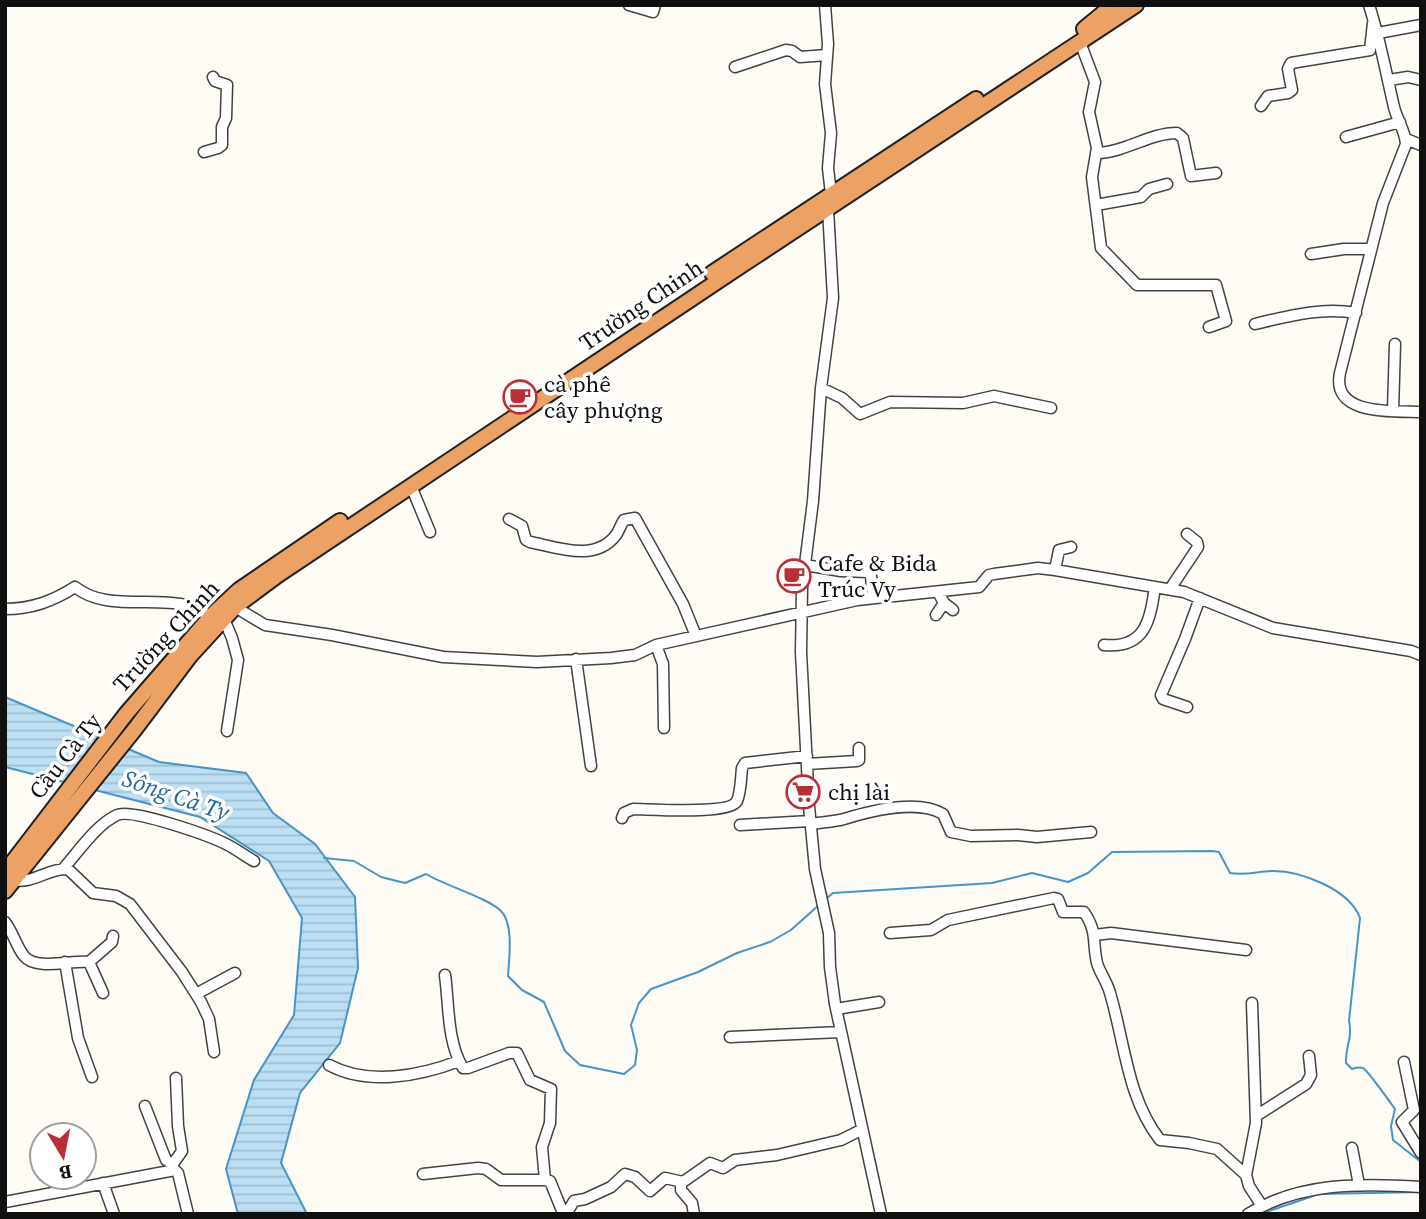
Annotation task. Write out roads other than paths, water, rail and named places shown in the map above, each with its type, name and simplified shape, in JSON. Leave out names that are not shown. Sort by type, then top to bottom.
[{"type":"highway","name":"Trường Chinh","points":[[126,714],[239,590],[831,194],[1084,29],[1113,5]]},
{"type":"highway","name":"Trường Chinh","points":[[135,729],[217,617],[1136,5]]},
{"type":"highway","name":"Cầu Cà Ty","points":[[46,829],[126,714]]},
{"type":"highway","name":"Cầu Cà Ty","points":[[46,829],[135,729]]},
{"type":"highway","points":[[8,881],[46,829]]},
{"type":"street","points":[[629,5],[653,12],[655,5]]},
{"type":"street","points":[[825,5],[825,84],[831,133],[828,168],[831,194],[828,209],[833,302],[821,388],[801,612],[807,760],[817,877],[829,933],[830,967],[836,1009],[881,1214]]},
{"type":"street","points":[[1368,5],[1378,33],[1394,107],[1406,139],[1405,148],[1383,203],[1340,373],[1339,388],[1348,401],[1370,409],[1421,412]]},
{"type":"street","points":[[1261,106],[1268,96],[1292,90],[1288,69],[1291,63],[1370,50],[1374,20]]},
{"type":"street","points":[[1378,33],[1421,25]]},
{"type":"street","points":[[1080,42],[1095,82],[1089,112],[1096,153],[1092,177],[1102,250],[1135,284],[1216,285],[1226,321],[1209,327]]},
{"type":"street","points":[[735,67],[786,50],[800,57],[827,55]]},
{"type":"street","points":[[204,152],[222,145],[222,127],[226,118],[227,85],[215,81],[213,77]]},
{"type":"street","points":[[1389,80],[1408,77],[1421,80]]},
{"type":"street","points":[[1346,136],[1400,122]]},
{"type":"street","points":[[1096,153],[1106,153],[1177,133],[1183,138],[1191,176],[1216,173]]},
{"type":"street","points":[[1406,139],[1421,145]]},
{"type":"street","points":[[1096,205],[1141,197],[1149,189],[1167,184]]},
{"type":"street","points":[[1311,254],[1344,249],[1371,249]]},
{"type":"street","points":[[1255,324],[1315,311],[1340,310],[1356,313]]},
{"type":"street","points":[[1393,411],[1395,344]]},
{"type":"street","points":[[821,388],[842,398],[860,414],[890,402],[963,403],[998,396],[1051,408]]},
{"type":"street","points":[[411,486],[430,531]]},
{"type":"street","points":[[509,519],[522,526],[526,540],[530,542],[578,552],[588,551],[605,543],[615,537],[624,520],[635,518],[683,604],[696,636]]},
{"type":"street","points":[[1170,589],[1198,547],[1197,542],[1188,534]]},
{"type":"street","points":[[1055,570],[1059,550],[1071,547]]},
{"type":"street","points":[[804,565],[868,572],[871,576],[873,598]]},
{"type":"street","points":[[235,607],[265,625],[443,657],[537,662],[635,656],[656,645],[801,612],[873,598],[979,587],[989,575],[1038,568],[1170,589],[1200,598],[1273,628],[1421,655]]},
{"type":"street","points":[[5,609],[31,608],[75,587],[83,593],[112,600],[185,605],[217,617],[232,638],[238,660],[227,731]]},
{"type":"street","points":[[1104,645],[1124,646],[1140,635],[1152,612],[1155,587]]},
{"type":"street","points":[[938,592],[944,603],[953,610]]},
{"type":"street","points":[[1187,707],[1163,699],[1161,695],[1200,598]]},
{"type":"street","points":[[936,615],[944,603]]},
{"type":"street","points":[[656,645],[663,664],[664,728]]},
{"type":"street","points":[[576,659],[592,766]]},
{"type":"street","points":[[622,818],[624,813],[633,809],[707,810],[732,805],[737,801],[745,763],[857,761],[859,748]]},
{"type":"street","points":[[740,825],[841,820],[863,813],[919,807],[943,814],[951,832],[971,836],[1037,837],[1091,832]]},
{"type":"street","points":[[8,881],[29,881],[63,869],[105,822],[128,813],[225,843],[254,862]]},
{"type":"street","points":[[63,869],[70,871],[93,893],[116,896],[130,904],[196,993],[209,1018],[214,1052]]},
{"type":"street","points":[[890,933],[931,930],[948,920],[1054,898],[1058,899],[1063,912],[1084,912],[1094,929],[1097,964],[1105,976],[1111,994],[1131,1083],[1144,1119],[1160,1140],[1217,1149],[1246,1175]]},
{"type":"street","points":[[5,922],[28,961],[38,964],[89,962],[112,942],[113,936]]},
{"type":"street","points":[[1095,936],[1111,933],[1246,950]]},
{"type":"street","points":[[65,962],[78,1038],[92,1077]]},
{"type":"street","points":[[89,962],[103,993]]},
{"type":"street","points":[[196,993],[235,972]]},
{"type":"street","points":[[445,975],[451,1028],[463,1068],[517,1052],[530,1080],[551,1089],[550,1123],[542,1147],[545,1180]]},
{"type":"street","points":[[836,1009],[878,1002]]},
{"type":"street","points":[[1252,1003],[1256,1116],[1246,1175],[1251,1190],[1262,1206]]},
{"type":"street","points":[[730,1037],[841,1032]]},
{"type":"street","points":[[1256,1116],[1306,1084],[1311,1075],[1308,1056]]},
{"type":"street","points":[[329,1065],[358,1074],[384,1077],[438,1070],[460,1061]]},
{"type":"street","points":[[1404,1062],[1414,1110],[1402,1122],[1421,1153]]},
{"type":"street","points":[[5,1202],[173,1167],[182,1150],[176,1079]]},
{"type":"street","points":[[145,1106],[166,1160],[178,1173],[188,1214]]},
{"type":"street","points":[[424,1174],[478,1168],[486,1169],[501,1180],[550,1181],[564,1213],[574,1201],[611,1187],[625,1174],[635,1177],[649,1190],[663,1179],[681,1182],[710,1163],[723,1168],[735,1160],[777,1156],[841,1140],[862,1130]]},
{"type":"street","points":[[1352,1148],[1359,1185]]},
{"type":"street","points":[[681,1182],[681,1190],[692,1203],[694,1214]]},
{"type":"street","points":[[103,1183],[114,1214]]},
{"type":"street","points":[[1248,1214],[1262,1206],[1317,1189],[1359,1185],[1421,1187]]},
{"type":"water","name":"Sông Cà Ty","points":[[5,697],[159,762],[246,773],[273,813],[315,844],[355,897],[358,968],[340,1043],[300,1093],[281,1163],[307,1214],[238,1214],[226,1169],[254,1080],[294,1015],[302,918],[269,861],[200,817],[5,767]]},
{"type":"waterway","points":[[827,898],[833,893],[992,883],[1032,873],[1068,882],[1088,873],[1112,852],[1212,851],[1219,852],[1230,873],[1285,872],[1311,878],[1346,899],[1360,918],[1346,1063],[1352,1069],[1363,1068],[1379,1087],[1395,1109],[1391,1126],[1393,1140],[1421,1162]]},
{"type":"waterway","points":[[324,858],[354,861],[381,877],[405,883],[426,874],[495,906],[508,924],[508,976],[522,990],[544,1002],[565,1051],[580,1065],[624,1074],[635,1065],[637,1050],[631,1025],[639,1003],[651,989],[770,942],[791,930],[820,904]]},
{"type":"waterway","points":[[1260,1214],[1319,1194],[1421,1192]]},
{"type":"place","name":"cà phê cây phượng","points":[[520,397]]},
{"type":"place","name":"Cafe & Bida Trúc Vy","points":[[794,576]]},
{"type":"place","name":"chị lài","points":[[803,792]]}]
